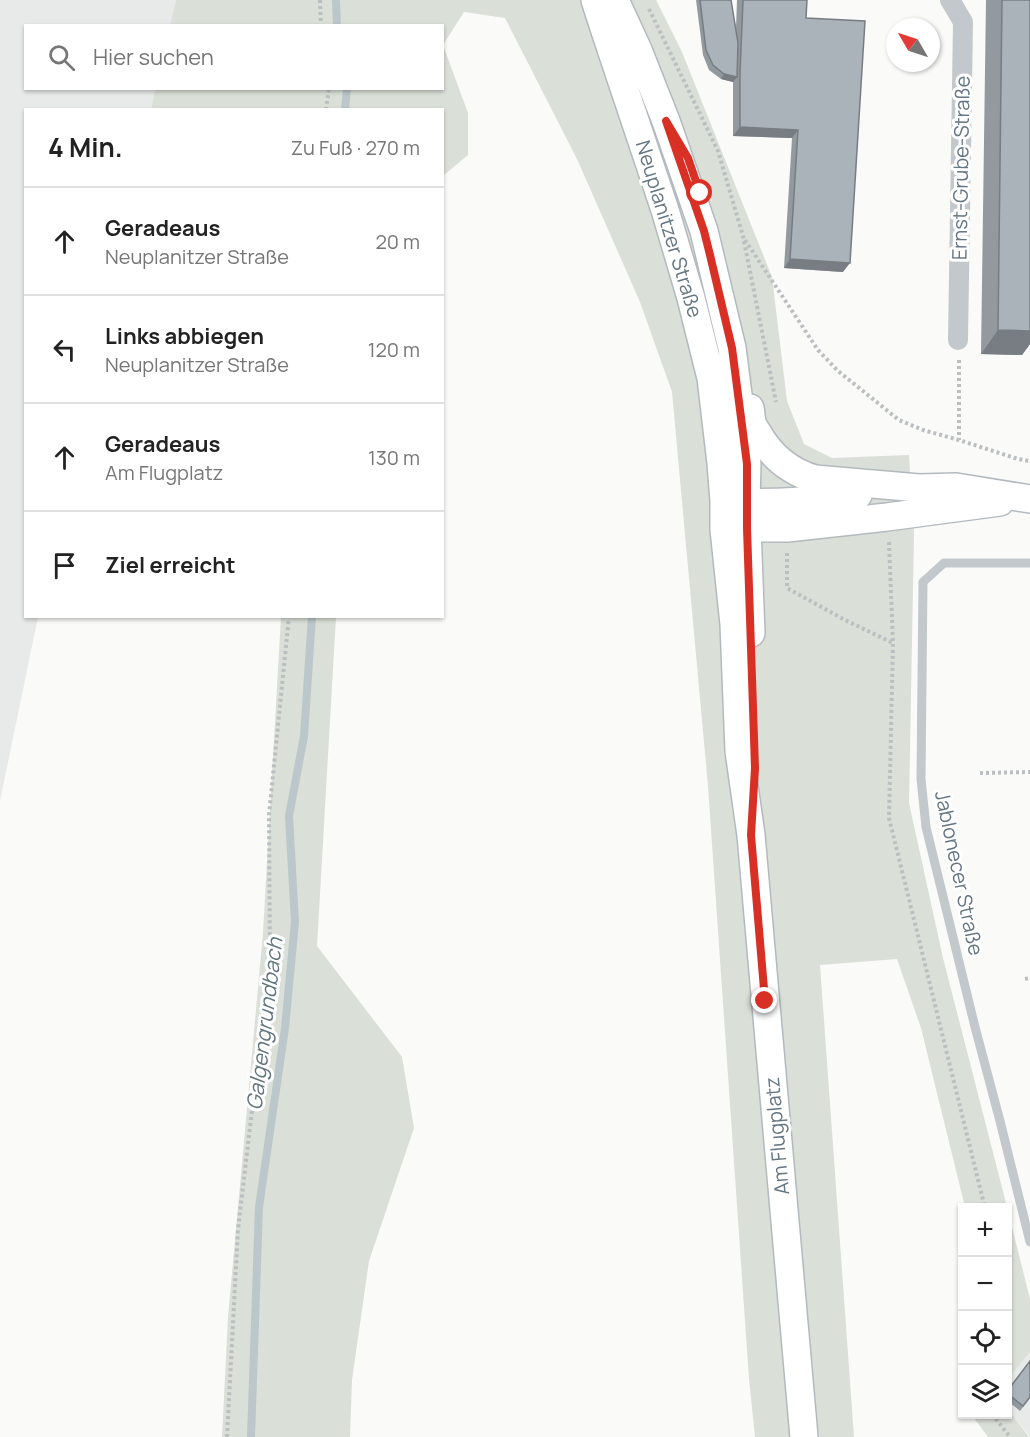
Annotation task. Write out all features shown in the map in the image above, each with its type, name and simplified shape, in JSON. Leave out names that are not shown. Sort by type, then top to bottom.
[{"type":"main road","name":"Neuplanitzer Straße","points":[[595,0],[666,210],[691,298],[711,378],[721,463]]},
{"type":"main road","name":"Neuplanitzer Straße","points":[[615,0],[666,121],[704,231],[732,348],[747,464],[735,515]]},
{"type":"main road","name":"Neuplanitzer Straße","points":[[666,121],[688,158],[712,228],[742,358],[753,424],[765,444],[777,458],[794,471],[815,480],[919,488]]},
{"type":"main road","name":"Am Flugplatz","points":[[721,463],[735,515],[755,768],[751,835],[804,1437]]},
{"type":"main road","name":"Neuplanitzer Straße","points":[[735,515],[788,502],[919,488],[956,487],[1028,499]]},
{"type":"main road","name":"Neuplanitzer Straße","points":[[735,515],[787,528],[1028,499]]},
{"type":"street","name":"Ernst-Grube-Straße","points":[[951,0],[963,22],[958,340]]},
{"type":"lane","name":"Jablonecer Straße","points":[[1030,563],[944,563],[923,582],[921,778],[926,827],[1030,1242]]},
{"type":"path","points":[[320,0],[321,24]]},
{"type":"path","points":[[649,8],[718,151],[743,236],[818,350],[838,371],[899,420],[923,430],[1030,461]]},
{"type":"path","points":[[326,108],[329,90]]},
{"type":"path","points":[[958,340],[959,440]]},
{"type":"path","points":[[227,1437],[238,1229],[270,958],[269,815],[289,618]]},
{"type":"path","points":[[980,772],[1030,772]]},
{"type":"path","points":[[996,1419],[1010,1437]]},
{"type":"shaded area","points":[[0,0],[176,0],[170,24],[24,24],[24,90],[155,90],[151,108],[24,108],[24,618],[38,618],[0,801]]},
{"type":"shaded area","points":[[176,0],[656,0],[682,52],[772,277],[787,401],[804,444],[832,458],[909,455],[914,533],[909,803],[943,958],[1006,1203],[964,1203],[921,1028],[897,959],[820,965],[854,1437],[755,1437],[749,1379],[708,786],[672,392],[640,302],[577,159],[505,18],[464,12],[444,43],[444,24],[170,24]]},
{"type":"shaded area","points":[[444,48],[468,113],[468,155],[444,175],[444,108],[151,108],[155,90],[444,90]]},
{"type":"shaded area","points":[[281,618],[336,618],[317,946],[402,1057],[414,1128],[369,1261],[352,1380],[350,1437],[222,1437],[228,1317],[263,933]]},
{"type":"shaded area","points":[[1012,1227],[1030,1299],[1030,1352],[1012,1374]]},
{"type":"shaded area","points":[[1030,1352],[1030,1437],[1012,1414],[1012,1374]]},
{"type":"shaded area","points":[[1012,1414],[1029,1437],[988,1437],[975,1419],[1012,1419]]},
{"type":"building","points":[[700,0],[731,0],[738,43],[737,77],[724,74],[713,65],[706,50]]},
{"type":"building","points":[[743,0],[807,0],[806,18],[865,21],[850,263],[790,259],[798,130],[740,127]]},
{"type":"building","points":[[1002,0],[1030,0],[1030,331],[998,330]]},
{"type":"building","points":[[1030,1361],[1030,1397],[1023,1406],[1012,1397],[1012,1385]]},
{"type":"waterway","name":"Galgengrundbach","points":[[336,0],[337,24]]},
{"type":"waterway","name":"Galgengrundbach","points":[[345,108],[347,90]]},
{"type":"waterway","name":"Galgengrundbach","points":[[251,1437],[259,1207],[285,1028],[295,922],[289,816],[304,736],[312,618]]},
{"type":"route","points":[[700,193],[688,158],[666,121],[704,231],[732,348],[747,464],[746,503],[755,768],[751,835],[765,1001]]}]
